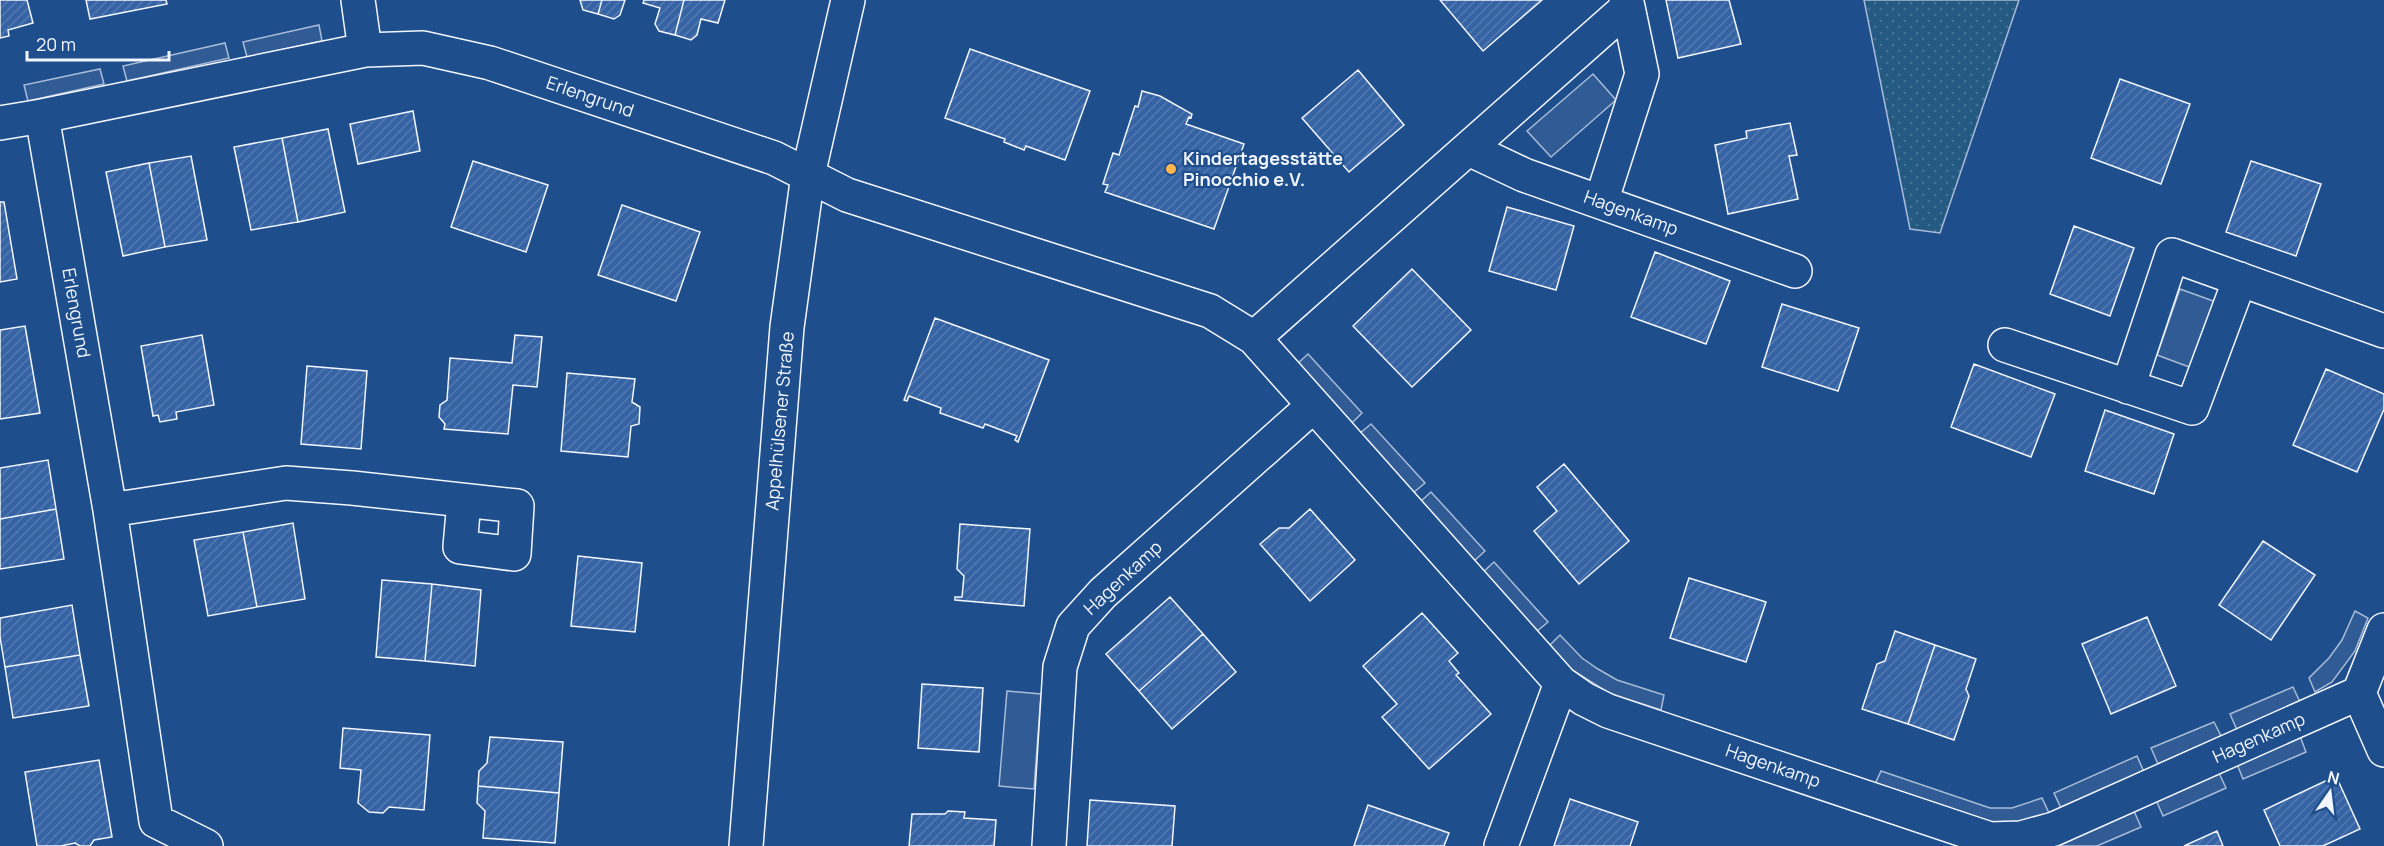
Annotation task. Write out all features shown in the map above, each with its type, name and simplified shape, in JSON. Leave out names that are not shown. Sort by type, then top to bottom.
[{"type":"street","points":[[358,0],[365,50]]},
{"type":"street","name":"Appelhülsener Straße","points":[[746,846],[787,327],[808,175],[848,0]]},
{"type":"street","points":[[1254,338],[1469,149],[1627,4]]},
{"type":"street","points":[[1601,202],[1642,75],[1627,4]]},
{"type":"street","name":"Erlengrund","points":[[0,123],[365,50],[423,48],[490,63],[774,158],[808,175]]},
{"type":"street","name":"Erlengrund","points":[[42,116],[110,510],[156,821],[206,846]]},
{"type":"street","name":"Hagenkamp","points":[[1469,149],[1524,175],[1795,271]]},
{"type":"street","name":"Hagenkamp","points":[[808,175],[847,195],[1210,311],[1254,338],[1561,683],[1584,699],[1608,711],[1989,842],[2021,838],[2054,829],[2359,693]]},
{"type":"street","points":[[2128,387],[2172,255],[2384,330]]},
{"type":"street","points":[[2005,345],[2193,408],[2240,279]]},
{"type":"street","name":"Hagenkamp","points":[[1049,846],[1060,667],[1073,626],[1103,593],[1313,406]]},
{"type":"street","points":[[110,510],[286,483],[464,501]]},
{"type":"street","points":[[2384,630],[2359,693],[2384,750]]},
{"type":"street","points":[[1501,846],[1561,683]]},
{"type":"shaded area","points":[[1864,0],[2019,0],[1940,233],[1910,229]]},
{"type":"shaded area","points":[[319,25],[322,41],[247,57],[243,42]]},
{"type":"shaded area","points":[[225,43],[229,58],[127,81],[123,66]]},
{"type":"shaded area","points":[[100,69],[104,84],[28,101],[24,85]]},
{"type":"shaded area","points":[[1593,74],[1616,100],[1551,157],[1527,131]]},
{"type":"shaded area","points":[[2180,289],[2216,302],[2192,368],[2157,355]]},
{"type":"shaded area","points":[[1308,354],[1362,413],[1351,424],[1296,365]]},
{"type":"shaded area","points":[[1371,424],[1425,483],[1413,493],[1359,434]]},
{"type":"shaded area","points":[[1431,492],[1485,551],[1473,562],[1420,502]]},
{"type":"shaded area","points":[[1494,562],[1548,622],[1536,632],[1482,573]]},
{"type":"shaded area","points":[[2355,611],[2368,618],[2355,651],[2332,682],[2315,692],[2309,678],[2329,658],[2342,640]]},
{"type":"shaded area","points":[[1560,635],[1582,658],[1617,680],[1664,695],[1661,710],[1609,693],[1569,668],[1549,646]]},
{"type":"shaded area","points":[[2293,687],[2300,702],[2237,730],[2230,714]]},
{"type":"shaded area","points":[[1007,691],[1041,694],[1034,789],[999,786]]},
{"type":"shaded area","points":[[2214,722],[2221,736],[2158,764],[2151,748]]},
{"type":"shaded area","points":[[2300,736],[2306,752],[2243,779],[2237,764]]},
{"type":"shaded area","points":[[2137,756],[2144,772],[2061,808],[2054,793]]},
{"type":"shaded area","points":[[1881,771],[1990,808],[2012,808],[2042,798],[2049,813],[2026,822],[2002,824],[1988,822],[1875,784]]},
{"type":"shaded area","points":[[2219,773],[2226,788],[2163,816],[2156,800]]},
{"type":"shaded area","points":[[2134,811],[2141,827],[2097,846],[2055,846]]},
{"type":"building","points":[[0,0],[27,0],[33,23],[8,30],[9,36],[0,38]]},
{"type":"building","points":[[86,0],[166,0],[167,4],[90,19]]},
{"type":"building","points":[[580,0],[602,0],[598,14],[583,10]]},
{"type":"building","points":[[602,0],[625,0],[620,15],[614,19],[598,14]]},
{"type":"building","points":[[644,0],[684,0],[675,35],[659,31],[655,24],[660,8],[643,3]]},
{"type":"building","points":[[684,0],[725,0],[718,23],[701,19],[697,35],[691,40],[675,35]]},
{"type":"building","points":[[1440,0],[1542,0],[1483,51]]},
{"type":"building","points":[[1666,0],[1729,0],[1741,44],[1678,58]]},
{"type":"building","points":[[970,49],[1090,91],[1065,160],[1026,146],[1024,150],[1004,142],[1005,139],[945,118]]},
{"type":"building","points":[[1358,70],[1404,125],[1349,172],[1302,118]]},
{"type":"building","points":[[2120,79],[2190,104],[2161,184],[2091,158]]},
{"type":"building","name":"Kindertagesstätte Pinocchio e.V.","points":[[1142,91],[1160,96],[1192,114],[1186,124],[1244,144],[1214,229],[1105,192],[1108,185],[1103,184],[1113,153],[1119,155]]},
{"type":"building","points":[[413,111],[420,151],[358,164],[350,124]]},
{"type":"building","points":[[1790,123],[1797,155],[1789,156],[1798,199],[1728,214],[1715,145],[1747,138],[1746,131]]},
{"type":"building","points":[[328,129],[345,212],[298,222],[282,138]]},
{"type":"building","points":[[282,138],[298,222],[251,230],[234,147]]},
{"type":"building","points":[[191,156],[207,240],[165,247],[149,163]]},
{"type":"building","points":[[473,161],[548,185],[526,252],[451,227]]},
{"type":"building","points":[[2251,161],[2321,184],[2296,256],[2226,232]]},
{"type":"building","points":[[149,163],[165,247],[123,256],[106,172]]},
{"type":"building","points":[[0,202],[4,202],[17,279],[0,282]]},
{"type":"building","points":[[622,205],[700,232],[676,301],[598,275]]},
{"type":"building","points":[[1507,207],[1574,226],[1556,290],[1489,271]]},
{"type":"building","points":[[2074,226],[2134,248],[2110,316],[2050,294]]},
{"type":"building","points":[[1655,252],[1730,281],[1706,344],[1631,317]]},
{"type":"building","points":[[1412,269],[1471,330],[1412,387],[1353,326]]},
{"type":"building","points":[[1782,304],[1859,328],[1838,391],[1762,367]]},
{"type":"building","points":[[935,318],[1049,360],[1018,442],[1015,440],[1017,436],[985,424],[983,428],[940,413],[941,408],[909,396],[907,401],[904,400]]},
{"type":"building","points":[[25,326],[40,413],[0,419],[0,330]]},
{"type":"building","points":[[202,335],[214,405],[176,412],[177,419],[160,422],[158,415],[153,416],[141,346]]},
{"type":"building","points":[[515,335],[542,337],[537,387],[513,385],[508,434],[444,429],[445,424],[439,417],[440,405],[447,400],[450,358],[512,363]]},
{"type":"building","points":[[1974,364],[2055,394],[2031,457],[1951,427]]},
{"type":"building","points":[[307,366],[367,371],[361,449],[301,444]]},
{"type":"building","points":[[2326,369],[2384,394],[2384,409],[2357,472],[2293,445]]},
{"type":"building","points":[[567,373],[635,379],[632,402],[640,407],[639,424],[631,426],[628,457],[561,451]]},
{"type":"building","points":[[2105,410],[2174,434],[2154,494],[2085,471]]},
{"type":"building","points":[[48,460],[56,509],[0,519],[0,468]]},
{"type":"building","points":[[1564,464],[1629,541],[1579,584],[1534,531],[1557,511],[1537,487]]},
{"type":"building","points":[[56,509],[64,559],[0,569],[0,519]]},
{"type":"building","points":[[1310,509],[1355,560],[1310,601],[1260,544],[1279,528],[1289,528]]},
{"type":"building","points":[[293,523],[305,599],[257,607],[243,532]]},
{"type":"building","points":[[960,524],[1030,529],[1024,606],[955,600],[955,597],[962,597],[964,576],[957,569]]},
{"type":"building","points":[[243,532],[257,607],[208,616],[194,540]]},
{"type":"building","points":[[2263,541],[2315,575],[2271,640],[2219,605]]},
{"type":"building","points":[[578,556],[642,563],[635,632],[571,626]]},
{"type":"building","points":[[1689,578],[1766,602],[1746,662],[1670,638]]},
{"type":"building","points":[[382,580],[432,584],[425,661],[376,657]]},
{"type":"building","points":[[432,584],[481,590],[475,666],[425,661]]},
{"type":"building","points":[[1170,597],[1203,634],[1139,691],[1106,654]]},
{"type":"building","points":[[72,605],[80,655],[5,667],[0,637],[0,618]]},
{"type":"building","points":[[1422,613],[1458,653],[1449,661],[1459,673],[1456,675],[1491,714],[1429,769],[1382,717],[1397,704],[1363,666]]},
{"type":"building","points":[[2147,617],[2176,686],[2111,714],[2082,644]]},
{"type":"building","points":[[1895,631],[1935,645],[1908,724],[1862,709],[1877,664],[1885,661]]},
{"type":"building","points":[[1203,634],[1236,672],[1172,729],[1139,691]]},
{"type":"building","points":[[1935,645],[1976,659],[1966,689],[1969,696],[1954,740],[1908,724]]},
{"type":"building","points":[[80,655],[89,706],[13,718],[5,667]]},
{"type":"building","points":[[922,684],[983,688],[979,752],[918,748]]},
{"type":"building","points":[[343,728],[430,735],[424,810],[389,807],[383,813],[369,812],[358,803],[361,770],[340,768]]},
{"type":"building","points":[[490,737],[563,742],[559,793],[478,786],[479,771],[487,763]]},
{"type":"building","points":[[99,760],[112,837],[94,840],[90,846],[80,846],[75,843],[61,846],[37,846],[25,772]]},
{"type":"building","points":[[2336,776],[2360,829],[2323,846],[2280,846],[2264,810]]},
{"type":"building","points":[[478,786],[559,793],[555,843],[483,838],[485,811],[477,803]]},
{"type":"building","points":[[1570,799],[1638,822],[1630,846],[1554,846]]},
{"type":"building","points":[[1090,800],[1175,806],[1172,846],[1087,846]]},
{"type":"building","points":[[1368,805],[1449,833],[1444,846],[1354,846]]},
{"type":"building","points":[[948,811],[965,812],[964,818],[996,820],[994,846],[909,846],[912,814],[945,814]]},
{"type":"building","points":[[2217,831],[2223,846],[2184,846]]},
{"type":"place","name":"Kindertagesstätte Pinocchio e.V.","points":[[1171,169]]}]
